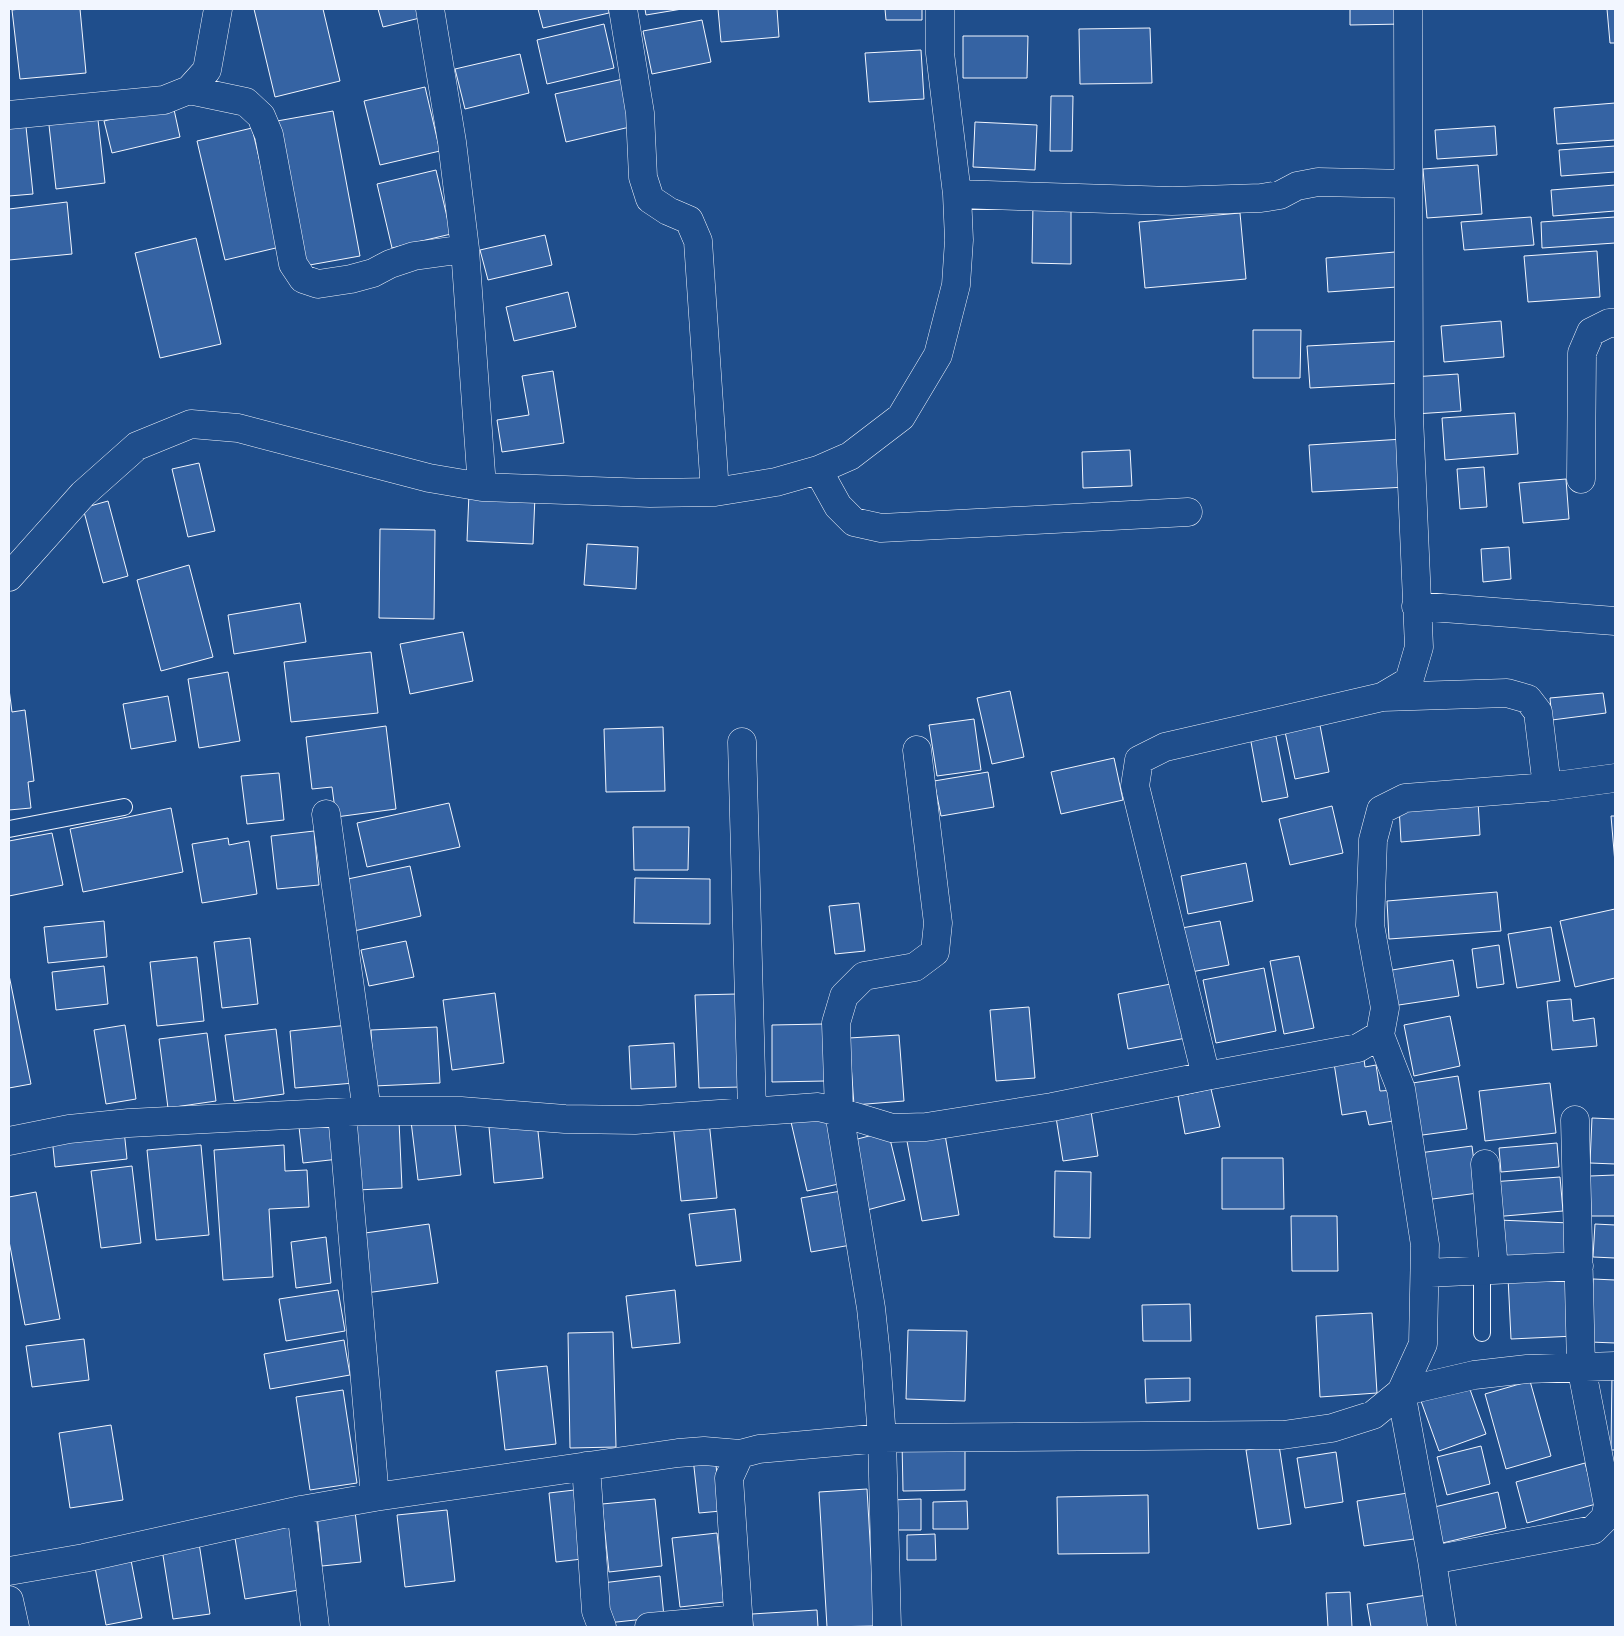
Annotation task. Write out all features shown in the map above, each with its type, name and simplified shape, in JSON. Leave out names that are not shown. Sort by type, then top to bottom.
[{"type":"street","points":[[9,115],[164,100],[189,90],[207,70],[218,9]]},
{"type":"street","points":[[430,9],[452,142],[465,249],[482,487]]},
{"type":"street","points":[[623,9],[640,113],[643,177],[650,199],[668,211],[690,220],[698,241],[715,492]]},
{"type":"street","points":[[9,577],[83,494],[137,446],[191,424],[238,428],[429,478],[482,487],[650,493],[715,492],[776,482],[818,470],[850,456],[901,417],[938,355],[956,285],[959,240],[957,194],[940,53],[940,9]]},
{"type":"street","points":[[1382,697],[1409,681],[1419,647],[1409,416],[1408,9]]},
{"type":"street","points":[[189,90],[246,102],[261,116],[269,135],[293,264],[303,279],[318,284],[351,279],[414,256],[465,249]]},
{"type":"street","points":[[957,194],[1172,201],[1261,198],[1280,194],[1296,186],[1318,182],[1408,184]]},
{"type":"street","points":[[1581,479],[1582,352],[1591,332],[1609,323],[1615,323]]},
{"type":"street","points":[[818,470],[838,506],[854,522],[881,528],[1188,512]]},
{"type":"street","points":[[1416,606],[1615,621]]},
{"type":"street","points":[[1206,1076],[1135,786],[1139,760],[1165,746],[1382,697],[1507,693],[1528,699],[1538,712],[1547,787]]},
{"type":"street","points":[[742,742],[752,1112]]},
{"type":"street","points":[[886,1627],[882,1438],[871,1308],[839,1112],[836,1023],[844,996],[864,976],[915,967],[935,952],[938,924],[917,750]]},
{"type":"street","points":[[9,1571],[84,1558],[301,1510],[375,1497],[678,1453],[704,1451],[740,1454],[759,1449],[882,1438],[1282,1435],[1332,1428],[1374,1415],[1401,1392],[1423,1344],[1425,1273],[1425,1245],[1401,1089],[1380,1035],[1385,1008],[1370,925],[1372,840],[1381,810],[1405,798],[1547,787],[1615,778]]},
{"type":"street","points":[[326,814],[355,1112],[375,1497]]},
{"type":"street","points":[[9,1141],[69,1129],[129,1123],[355,1112],[460,1111],[565,1119],[626,1120],[818,1107],[892,1128],[926,1127],[1052,1107],[1358,1048],[1380,1035]]},
{"type":"street","points":[[1432,1560],[1593,1530],[1605,1518],[1608,1505],[1582,1366],[1575,1120]]},
{"type":"street","points":[[1485,1164],[1488,1269]]},
{"type":"street","points":[[1425,1273],[1579,1266]]},
{"type":"street","points":[[1401,1392],[1474,1375],[1527,1369],[1615,1366]]},
{"type":"street","points":[[1401,1392],[1432,1560],[1442,1627]]},
{"type":"street","points":[[649,1627],[738,1623],[729,1478],[740,1454]]},
{"type":"street","points":[[586,1466],[596,1611],[602,1627]]},
{"type":"street","points":[[301,1510],[315,1627]]},
{"type":"street","points":[[9,1600],[15,1627]]},
{"type":"lane","points":[[9,829],[124,807]]},
{"type":"lane","points":[[1482,1333],[1488,1269]]},
{"type":"building","points":[[80,9],[86,73],[20,79],[12,10]]},
{"type":"building","points":[[254,9],[323,9],[340,81],[275,97]]},
{"type":"building","points":[[378,9],[422,9],[424,17],[383,27]]},
{"type":"building","points":[[538,9],[609,9],[609,13],[543,28]]},
{"type":"building","points":[[645,9],[682,9],[646,15]]},
{"type":"building","points":[[718,9],[777,9],[779,37],[721,42]]},
{"type":"building","points":[[885,9],[922,9],[922,20],[886,20]]},
{"type":"building","points":[[1350,9],[1403,9],[1403,24],[1350,25]]},
{"type":"building","points":[[1607,9],[1615,9],[1615,43],[1610,43]]},
{"type":"building","points":[[702,20],[711,62],[652,74],[643,31]]},
{"type":"building","points":[[604,24],[614,68],[547,84],[537,40]]},
{"type":"building","points":[[1150,28],[1152,83],[1080,84],[1079,29]]},
{"type":"building","points":[[963,36],[1028,36],[1027,78],[963,78]]},
{"type":"building","points":[[921,50],[924,99],[869,102],[865,53]]},
{"type":"building","points":[[520,54],[529,93],[465,109],[455,69]]},
{"type":"building","points":[[623,79],[634,126],[566,142],[555,94]]},
{"type":"building","points":[[425,87],[440,151],[380,165],[364,101]]},
{"type":"building","points":[[1051,96],[1073,96],[1072,151],[1050,151]]},
{"type":"building","points":[[1615,103],[1615,140],[1557,144],[1554,108]]},
{"type":"building","points":[[173,105],[180,137],[112,153],[104,121]]},
{"type":"building","points":[[97,111],[105,183],[56,189],[48,116]]},
{"type":"building","points":[[333,111],[360,256],[304,266],[277,121]]},
{"type":"building","points":[[25,117],[33,194],[9,196],[9,119]]},
{"type":"building","points":[[975,122],[1037,125],[1035,170],[973,167]]},
{"type":"building","points":[[1495,126],[1497,155],[1437,159],[1435,130]]},
{"type":"building","points":[[252,128],[280,247],[225,260],[197,141]]},
{"type":"building","points":[[1615,146],[1615,172],[1561,176],[1559,150]]},
{"type":"building","points":[[1478,165],[1482,214],[1427,218],[1423,169]]},
{"type":"building","points":[[436,170],[451,234],[392,248],[377,184]]},
{"type":"building","points":[[1615,185],[1615,211],[1553,216],[1551,190]]},
{"type":"building","points":[[67,202],[72,254],[9,260],[9,209]]},
{"type":"building","points":[[1033,202],[1071,203],[1071,264],[1032,263]]},
{"type":"building","points":[[1240,213],[1246,279],[1145,288],[1139,222]]},
{"type":"building","points":[[1531,217],[1534,245],[1464,250],[1461,222]]},
{"type":"building","points":[[1615,217],[1615,243],[1542,248],[1541,222]]},
{"type":"building","points":[[545,235],[552,265],[488,280],[480,250]]},
{"type":"building","points":[[196,238],[221,344],[160,358],[135,253]]},
{"type":"building","points":[[1597,251],[1600,297],[1528,302],[1524,256]]},
{"type":"building","points":[[1395,252],[1397,287],[1328,292],[1326,258]]},
{"type":"building","points":[[568,292],[576,327],[514,341],[506,307]]},
{"type":"building","points":[[1501,321],[1504,357],[1444,362],[1441,326]]},
{"type":"building","points":[[1253,330],[1301,330],[1300,378],[1253,378]]},
{"type":"building","points":[[1401,341],[1403,383],[1310,388],[1307,346]]},
{"type":"building","points":[[553,371],[564,443],[502,452],[497,420],[529,415],[522,376]]},
{"type":"building","points":[[1458,374],[1461,411],[1415,414],[1412,377]]},
{"type":"building","points":[[1515,413],[1518,454],[1445,460],[1442,418]]},
{"type":"building","points":[[1403,439],[1406,487],[1312,492],[1309,445]]},
{"type":"building","points":[[1130,450],[1132,486],[1083,488],[1082,452]]},
{"type":"building","points":[[199,463],[215,531],[188,537],[172,469]]},
{"type":"building","points":[[1484,467],[1487,507],[1460,509],[1457,469]]},
{"type":"building","points":[[1566,479],[1569,519],[1523,523],[1519,483]]},
{"type":"building","points":[[469,493],[535,496],[533,544],[467,541]]},
{"type":"building","points":[[108,501],[128,576],[103,583],[83,508]]},
{"type":"building","points":[[380,529],[435,530],[434,619],[379,618]]},
{"type":"building","points":[[587,544],[638,547],[636,589],[584,585]]},
{"type":"building","points":[[1509,547],[1511,579],[1483,582],[1481,549]]},
{"type":"building","points":[[189,565],[213,657],[161,671],[137,580]]},
{"type":"building","points":[[300,603],[306,642],[234,654],[228,615]]},
{"type":"building","points":[[463,632],[473,681],[410,694],[400,644]]},
{"type":"building","points":[[371,652],[378,713],[291,722],[284,662]]},
{"type":"building","points":[[228,672],[240,741],[199,748],[188,679]]},
{"type":"building","points":[[9,689],[12,712],[25,710],[34,781],[28,782],[31,808],[9,810]]},
{"type":"building","points":[[1010,691],[1024,757],[992,764],[977,698]]},
{"type":"building","points":[[1603,693],[1606,713],[1552,720],[1550,698]]},
{"type":"building","points":[[168,696],[176,741],[131,749],[123,704]]},
{"type":"building","points":[[1318,715],[1329,772],[1295,779],[1283,722]]},
{"type":"building","points":[[974,719],[981,770],[937,776],[929,725]]},
{"type":"building","points":[[386,726],[396,809],[336,817],[332,787],[312,789],[306,737]]},
{"type":"building","points":[[1274,726],[1288,797],[1262,802],[1249,731]]},
{"type":"building","points":[[663,727],[665,791],[606,792],[604,729]]},
{"type":"building","points":[[1114,758],[1123,800],[1061,814],[1051,772]]},
{"type":"building","points":[[988,772],[994,807],[941,816],[934,781]]},
{"type":"building","points":[[279,773],[284,820],[247,824],[241,776]]},
{"type":"building","points":[[1478,801],[1480,835],[1401,842],[1399,807]]},
{"type":"building","points":[[449,803],[460,847],[367,867],[357,823]]},
{"type":"building","points":[[1332,806],[1343,853],[1290,865],[1279,819]]},
{"type":"building","points":[[171,808],[183,872],[83,892],[70,829]]},
{"type":"building","points":[[1611,816],[1615,816],[1615,863]]},
{"type":"building","points":[[633,827],[689,827],[688,870],[634,870]]},
{"type":"building","points":[[314,831],[319,885],[277,889],[271,836]]},
{"type":"building","points":[[52,833],[63,885],[9,896],[9,841]]},
{"type":"building","points":[[228,838],[229,845],[249,841],[257,894],[202,903],[192,844]]},
{"type":"building","points":[[1246,863],[1253,901],[1188,914],[1181,876]]},
{"type":"building","points":[[410,866],[421,916],[354,931],[343,880]]},
{"type":"building","points":[[635,878],[710,879],[710,924],[634,923]]},
{"type":"building","points":[[1497,892],[1501,931],[1389,939],[1387,901]]},
{"type":"building","points":[[859,903],[865,951],[835,954],[829,906]]},
{"type":"building","points":[[1615,909],[1615,978],[1575,987],[1560,921]]},
{"type":"building","points":[[104,921],[107,957],[48,963],[44,927]]},
{"type":"building","points":[[1220,921],[1229,965],[1191,972],[1182,928]]},
{"type":"building","points":[[1551,927],[1560,981],[1517,988],[1508,934]]},
{"type":"building","points":[[250,938],[258,1004],[222,1008],[214,942]]},
{"type":"building","points":[[406,941],[414,977],[369,986],[361,950]]},
{"type":"building","points":[[1499,945],[1504,984],[1477,988],[1472,949]]},
{"type":"building","points":[[1299,956],[1314,1028],[1284,1034],[1270,961]]},
{"type":"building","points":[[197,957],[204,1021],[157,1026],[150,962]]},
{"type":"building","points":[[1453,960],[1459,996],[1392,1006],[1386,971]]},
{"type":"building","points":[[104,966],[108,1004],[56,1010],[52,972]]},
{"type":"building","points":[[1264,968],[1276,1031],[1216,1043],[1203,980]]},
{"type":"building","points":[[9,975],[31,1084],[9,1088]]},
{"type":"building","points":[[1176,983],[1186,1038],[1128,1049],[1118,994]]},
{"type":"building","points":[[495,993],[504,1063],[452,1070],[443,1000]]},
{"type":"building","points":[[737,994],[741,1087],[699,1088],[695,995]]},
{"type":"building","points":[[1571,999],[1573,1021],[1594,1018],[1597,1046],[1552,1050],[1547,1001]]},
{"type":"building","points":[[1029,1007],[1035,1078],[996,1081],[990,1010]]},
{"type":"building","points":[[1450,1016],[1460,1066],[1414,1076],[1404,1025]]},
{"type":"building","points":[[824,1024],[825,1081],[772,1082],[772,1025]]},
{"type":"building","points":[[125,1025],[136,1099],[106,1104],[94,1030]]},
{"type":"building","points":[[349,1025],[354,1083],[295,1088],[290,1031]]},
{"type":"building","points":[[437,1027],[440,1083],[374,1086],[371,1030]]},
{"type":"building","points":[[276,1029],[284,1094],[234,1101],[225,1035]]},
{"type":"building","points":[[207,1033],[216,1101],[168,1108],[159,1039]]},
{"type":"building","points":[[899,1035],[904,1101],[854,1105],[849,1038]]},
{"type":"building","points":[[674,1043],[676,1087],[631,1089],[629,1046]]},
{"type":"building","points":[[1364,1059],[1365,1067],[1376,1065],[1380,1091],[1394,1090],[1399,1120],[1369,1125],[1366,1111],[1342,1115],[1334,1063]]},
{"type":"building","points":[[1458,1076],[1467,1129],[1415,1136],[1406,1084]]},
{"type":"building","points":[[1550,1083],[1556,1133],[1485,1141],[1479,1091]]},
{"type":"building","points":[[1211,1089],[1220,1127],[1185,1134],[1178,1096]]},
{"type":"building","points":[[1090,1105],[1098,1156],[1063,1161],[1055,1111]]},
{"type":"building","points":[[827,1114],[843,1183],[807,1191],[791,1122]]},
{"type":"building","points":[[454,1116],[461,1175],[418,1180],[411,1121]]},
{"type":"building","points":[[1592,1118],[1615,1119],[1615,1164],[1590,1163]]},
{"type":"building","points":[[399,1121],[402,1188],[356,1190],[354,1123]]},
{"type":"building","points":[[709,1121],[717,1198],[681,1201],[673,1124]]},
{"type":"building","points":[[537,1122],[543,1178],[494,1183],[489,1127]]},
{"type":"building","points":[[335,1123],[339,1159],[303,1163],[299,1127]]},
{"type":"building","points":[[944,1129],[959,1215],[922,1221],[906,1136]]},
{"type":"building","points":[[124,1130],[127,1159],[55,1167],[52,1137]]},
{"type":"building","points":[[888,1131],[905,1200],[867,1210],[850,1141]]},
{"type":"building","points":[[1557,1143],[1559,1167],[1501,1172],[1499,1148]]},
{"type":"building","points":[[201,1145],[209,1235],[156,1240],[147,1150]]},
{"type":"building","points":[[284,1145],[285,1171],[307,1170],[309,1207],[269,1209],[273,1277],[223,1280],[214,1150]]},
{"type":"building","points":[[1472,1146],[1478,1193],[1425,1200],[1419,1153]]},
{"type":"building","points":[[1222,1158],[1283,1158],[1284,1209],[1222,1209]]},
{"type":"building","points":[[132,1166],[141,1243],[101,1248],[91,1171]]},
{"type":"building","points":[[1055,1171],[1091,1172],[1090,1238],[1054,1237]]},
{"type":"building","points":[[1615,1175],[1615,1216],[1591,1216],[1590,1176]]},
{"type":"building","points":[[1560,1177],[1563,1211],[1493,1217],[1491,1182]]},
{"type":"building","points":[[841,1191],[851,1245],[811,1252],[801,1198]]},
{"type":"building","points":[[36,1192],[60,1319],[25,1325],[9,1241],[9,1197]]},
{"type":"building","points":[[735,1209],[741,1261],[696,1266],[689,1214]]},
{"type":"building","points":[[1291,1216],[1337,1216],[1338,1271],[1292,1271]]},
{"type":"building","points":[[1498,1220],[1570,1223],[1569,1262],[1497,1259]]},
{"type":"building","points":[[429,1224],[438,1283],[366,1293],[358,1234]]},
{"type":"building","points":[[1595,1224],[1615,1225],[1615,1258],[1593,1257]]},
{"type":"building","points":[[326,1237],[331,1283],[296,1288],[291,1242]]},
{"type":"building","points":[[1572,1274],[1575,1336],[1511,1339],[1508,1277]]},
{"type":"building","points":[[1593,1279],[1615,1280],[1615,1343],[1590,1342]]},
{"type":"building","points":[[338,1290],[345,1331],[286,1341],[279,1299]]},
{"type":"building","points":[[675,1290],[680,1343],[632,1348],[626,1296]]},
{"type":"building","points":[[1190,1304],[1191,1341],[1143,1341],[1142,1305]]},
{"type":"building","points":[[1372,1313],[1377,1393],[1320,1397],[1316,1316]]},
{"type":"building","points":[[908,1330],[967,1331],[965,1401],[906,1399]]},
{"type":"building","points":[[613,1332],[616,1447],[570,1448],[568,1333]]},
{"type":"building","points":[[84,1339],[89,1380],[32,1387],[26,1346]]},
{"type":"building","points":[[344,1340],[350,1375],[270,1389],[264,1354]]},
{"type":"building","points":[[547,1366],[556,1444],[505,1450],[496,1371]]},
{"type":"building","points":[[1612,1371],[1615,1371],[1615,1450],[1611,1450]]},
{"type":"building","points":[[1190,1378],[1190,1401],[1146,1403],[1145,1379]]},
{"type":"building","points":[[1530,1381],[1551,1456],[1506,1469],[1485,1394]]},
{"type":"building","points":[[1468,1384],[1486,1434],[1439,1451],[1421,1401]]},
{"type":"building","points":[[343,1390],[357,1483],[310,1490],[296,1397]]},
{"type":"building","points":[[111,1425],[123,1500],[70,1508],[59,1433]]},
{"type":"building","points":[[902,1442],[965,1442],[965,1490],[903,1491]]},
{"type":"building","points":[[1279,1445],[1291,1524],[1258,1529],[1246,1450]]},
{"type":"building","points":[[1481,1446],[1490,1484],[1447,1495],[1437,1457]]},
{"type":"building","points":[[1336,1452],[1343,1502],[1305,1508],[1297,1458]]},
{"type":"building","points":[[715,1456],[721,1511],[699,1513],[693,1458]]},
{"type":"building","points":[[1585,1463],[1596,1504],[1527,1523],[1516,1482]]},
{"type":"building","points":[[583,1489],[591,1558],[556,1562],[549,1493]]},
{"type":"building","points":[[867,1489],[875,1626],[827,1627],[819,1492]]},
{"type":"building","points":[[1414,1492],[1421,1538],[1364,1546],[1357,1501]]},
{"type":"building","points":[[1498,1492],[1506,1528],[1434,1545],[1426,1509]]},
{"type":"building","points":[[1148,1495],[1149,1553],[1058,1554],[1057,1497]]},
{"type":"building","points":[[655,1499],[662,1566],[609,1572],[602,1504]]},
{"type":"building","points":[[921,1499],[921,1530],[890,1530],[890,1500]]},
{"type":"building","points":[[967,1501],[968,1529],[933,1529],[933,1502]]},
{"type":"building","points":[[447,1510],[455,1581],[405,1587],[397,1515]]},
{"type":"building","points":[[355,1511],[361,1562],[322,1566],[317,1515]]},
{"type":"building","points":[[294,1522],[305,1589],[245,1599],[234,1532]]},
{"type":"building","points":[[717,1533],[724,1602],[680,1607],[672,1538]]},
{"type":"building","points":[[935,1534],[936,1560],[907,1560],[907,1535]]},
{"type":"building","points":[[199,1543],[210,1614],[173,1619],[162,1549]]},
{"type":"building","points":[[130,1555],[142,1618],[106,1625],[94,1562]]},
{"type":"building","points":[[660,1576],[664,1617],[607,1623],[602,1583]]},
{"type":"building","points":[[1350,1592],[1352,1627],[1328,1627],[1326,1593]]},
{"type":"building","points":[[1434,1594],[1429,1627],[1371,1627],[1367,1604]]},
{"type":"building","points":[[817,1610],[818,1627],[753,1627],[752,1614]]}]
